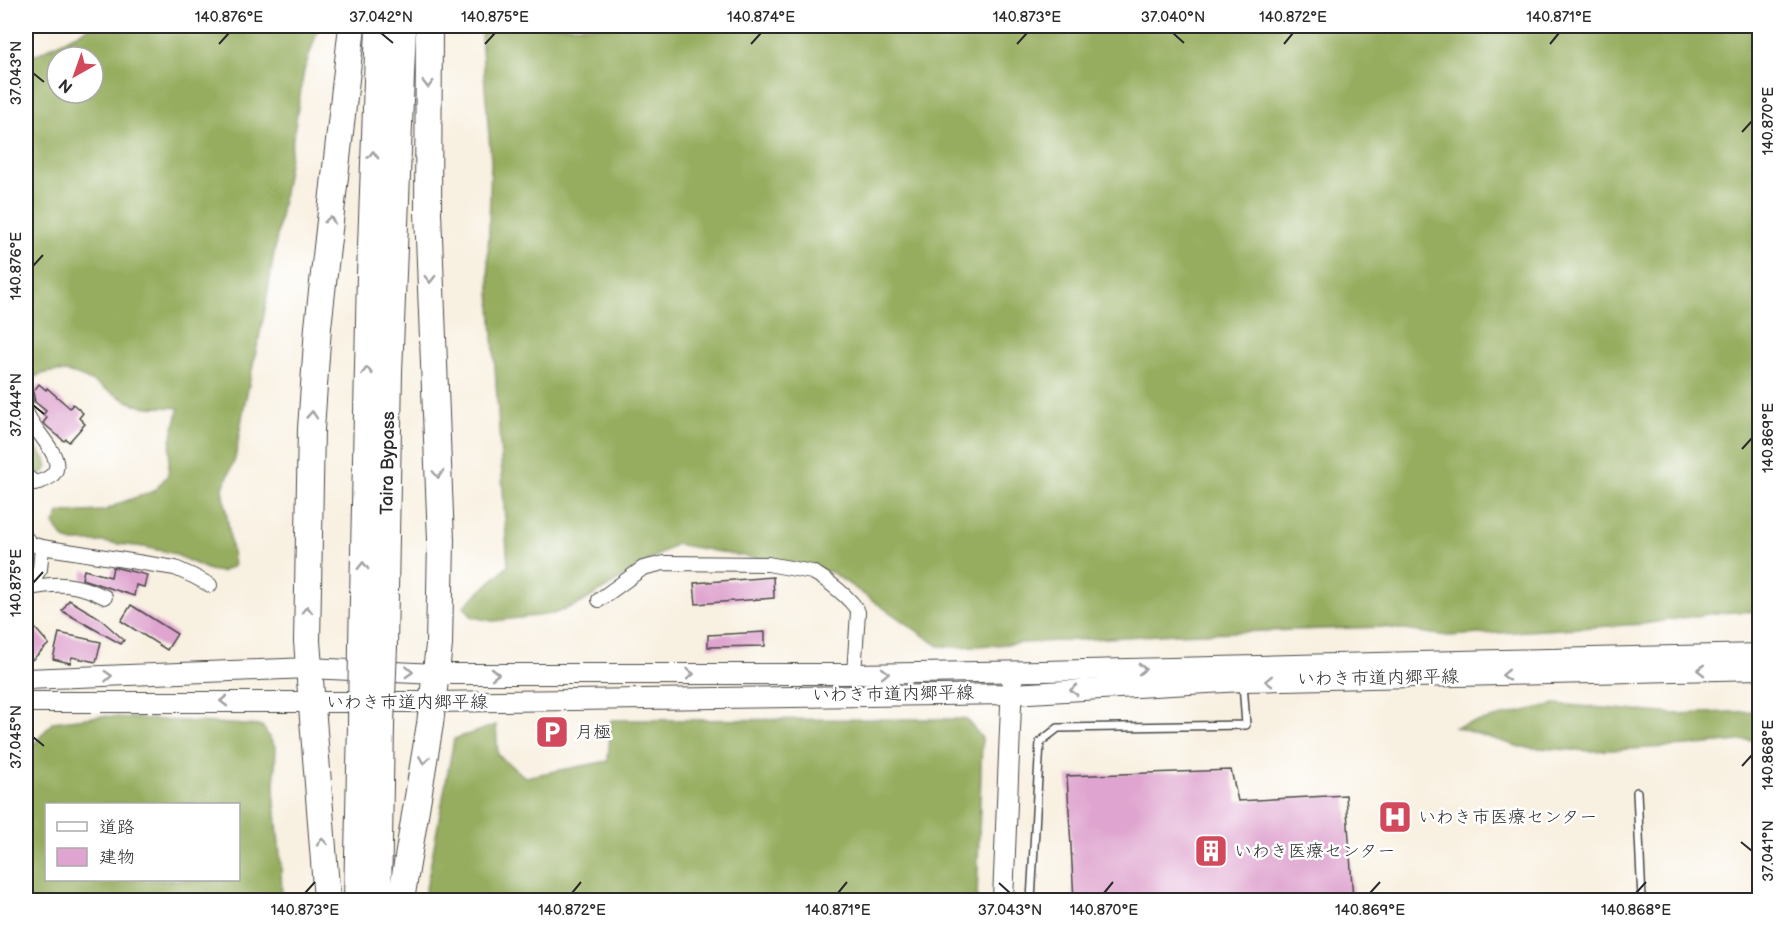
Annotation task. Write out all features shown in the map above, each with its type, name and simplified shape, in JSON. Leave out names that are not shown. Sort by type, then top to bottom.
[{"type":"highway","points":[[327,900],[307,641],[311,429],[319,316],[352,26]]},
{"type":"highway","name":"Taira Bypass","points":[[357,900],[371,725],[373,645],[370,251],[378,26]]},
{"type":"highway","name":"Taira Bypass","points":[[373,645],[389,372],[403,26]]},
{"type":"highway","points":[[401,900],[433,702],[439,645],[441,540],[428,212],[429,26]]},
{"type":"highway","name":"Taira Bypass","points":[[371,725],[378,900]]},
{"type":"street","points":[[26,411],[30,422],[55,455],[57,462],[54,471],[43,481],[34,483],[26,476]]},
{"type":"street","points":[[26,538],[31,544],[42,548],[175,568],[210,585]]},
{"type":"street","points":[[26,589],[40,569],[42,548]]},
{"type":"street","points":[[600,600],[644,568],[664,563],[768,564],[812,572],[819,575],[850,601],[858,612],[854,674]]},
{"type":"street","points":[[26,589],[50,583],[63,584],[105,597]]},
{"type":"street","name":"いわき市道内郷平線","points":[[26,679],[309,668],[436,674],[854,674],[1760,654]]},
{"type":"street","name":"いわき市道内郷平線","points":[[26,702],[433,702],[1012,694],[1243,681],[1760,669]]},
{"type":"street","points":[[1004,900],[1012,671]]},
{"type":"lane","points":[[1031,900],[1040,742],[1058,728],[1246,725],[1243,681]]},
{"type":"lane","points":[[1637,792],[1642,900]]},
{"type":"green space","points":[[92,26],[319,26],[304,71],[264,315],[235,459],[223,488],[234,566],[221,572],[209,570],[172,553],[144,547],[102,542],[73,542],[64,539],[54,524],[59,513],[104,511],[154,491],[168,475],[171,440],[179,408],[137,405],[91,381],[67,372],[54,371],[42,374],[26,383],[26,60],[45,50],[45,105],[105,105],[105,45],[55,45]]},
{"type":"green space","points":[[484,26],[1759,26],[1759,611],[1715,613],[1643,624],[1448,636],[1383,627],[1175,634],[959,647],[939,646],[831,572],[676,544],[581,603],[553,614],[493,621],[472,617],[464,606],[508,566],[488,260],[491,161],[481,36]]},
{"type":"green space","points":[[26,433],[45,459],[47,467],[42,474],[35,475],[26,462]]},
{"type":"green space","points":[[1555,704],[1675,714],[1759,711],[1759,739],[1687,746],[1591,751],[1520,747],[1455,727]]},
{"type":"green space","points":[[102,716],[262,726],[276,748],[274,792],[282,900],[26,900],[26,753],[53,722]]},
{"type":"green space","points":[[966,719],[982,738],[977,900],[424,900],[454,739],[496,725],[498,755],[525,777],[608,761],[611,720]]},
{"type":"building","points":[[39,384],[70,408],[73,404],[83,413],[79,418],[85,424],[69,442],[66,439],[64,441],[43,423],[47,418],[43,415],[46,411],[35,402],[33,392]]},
{"type":"building","points":[[113,567],[147,575],[144,587],[136,585],[134,596],[82,579],[84,570],[111,577]]},
{"type":"building","points":[[773,577],[774,598],[696,604],[694,583]]},
{"type":"building","points":[[69,600],[98,617],[124,640],[121,644],[62,611]]},
{"type":"building","points":[[131,605],[177,634],[167,650],[121,621]]},
{"type":"building","points":[[26,618],[49,644],[32,660],[26,653]]},
{"type":"building","points":[[765,632],[765,646],[708,647],[708,635]]},
{"type":"building","points":[[59,633],[101,642],[96,662],[72,657],[70,663],[53,659]]},
{"type":"building","name":"いわき医療センター","points":[[1231,770],[1238,801],[1346,795],[1353,900],[1074,900],[1067,776]]},
{"type":"place","name":"月極","points":[[552,732]]},
{"type":"place","name":"いわき市医療センター","points":[[1395,817]]},
{"type":"place","name":"いわき医療センター","points":[[1211,851]]}]
